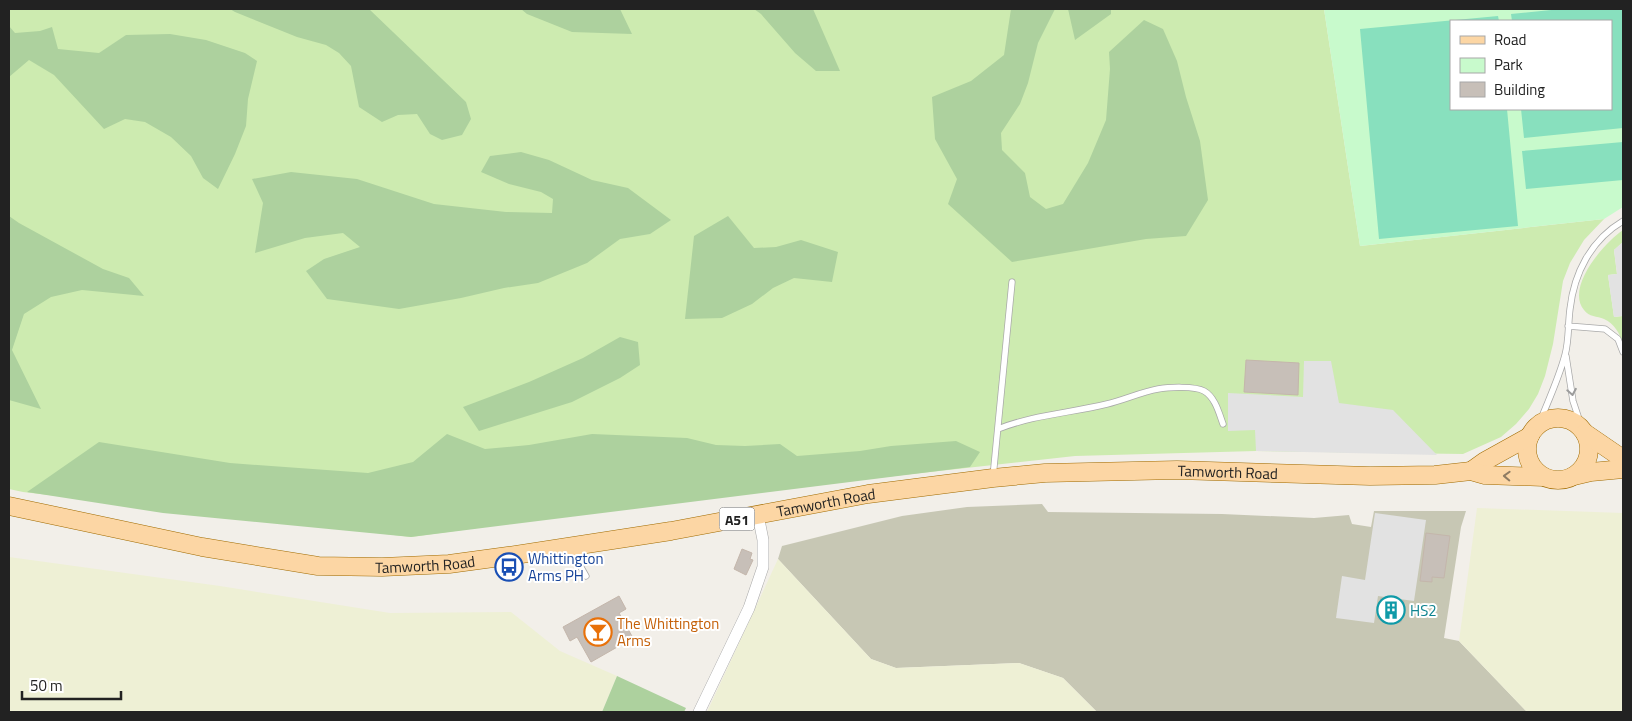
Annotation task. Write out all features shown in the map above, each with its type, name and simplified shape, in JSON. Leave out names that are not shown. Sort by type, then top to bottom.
[{"type":"main road","points":[[1623,459],[1576,423],[1562,418],[1554,418],[1534,430],[1526,449],[1529,462],[1533,468],[1550,480],[1562,480],[1592,472],[1623,469]]},
{"type":"main road","name":"Tamworth Road","points":[[1471,471],[1534,430]]},
{"type":"main road","points":[[1574,476],[1584,468],[1589,457],[1589,444],[1584,431]]},
{"type":"main road","name":"Tamworth Road","points":[[9,506],[202,547],[318,566],[382,567],[449,564],[671,531],[868,494],[1046,473],[1177,470],[1370,476],[1435,475],[1471,471],[1485,475],[1544,477]]},
{"type":"street","points":[[700,712],[749,608],[763,567],[763,540],[758,515]]},
{"type":"lane","points":[[1534,430],[1565,354],[1574,285],[1582,265],[1588,254],[1600,240],[1623,221]]},
{"type":"lane","points":[[993,478],[1012,282]]},
{"type":"lane","points":[[1568,326],[1605,329],[1618,339],[1623,352]]},
{"type":"lane","points":[[1565,354],[1574,401],[1584,431]]},
{"type":"lane","points":[[998,428],[1028,419],[1107,404],[1159,389],[1172,388],[1191,388],[1205,391],[1216,405],[1224,424]]},
{"type":"lane","points":[[575,545],[578,562],[586,576]]},
{"type":"shaded area","points":[[1623,242],[1623,318],[1622,316],[1614,317],[1608,275],[1617,274],[1614,250]]},
{"type":"shaded area","points":[[1304,361],[1331,361],[1339,403],[1393,410],[1437,455],[1256,451],[1255,430],[1228,431],[1228,393],[1303,397]]},
{"type":"shaded area","points":[[1042,504],[1048,512],[1222,514],[1314,518],[1349,515],[1352,524],[1371,527],[1374,511],[1466,511],[1461,527],[1444,638],[1459,641],[1527,712],[1097,712],[1063,678],[1019,663],[896,668],[871,659],[778,559],[782,546],[902,516],[967,507]]},
{"type":"shaded area","points":[[1477,508],[1623,513],[1623,712],[1527,712],[1459,641]]},
{"type":"shaded area","points":[[1375,513],[1426,520],[1414,601],[1378,596],[1374,623],[1336,618],[1342,576],[1365,580]]},
{"type":"shaded area","points":[[9,557],[220,586],[390,613],[511,612],[560,651],[617,676],[602,712],[9,712]]},
{"type":"shaded area","points":[[778,559],[871,659],[896,668],[1019,663],[1063,678],[1097,712],[707,712]]},
{"type":"green space","points":[[9,9],[1324,9],[1360,246],[1604,219],[1584,240],[1570,263],[1563,281],[1553,344],[1545,376],[1538,394],[1529,409],[1501,437],[1463,454],[1256,451],[1075,456],[776,487],[411,537],[23,492],[9,489]]},
{"type":"green space","points":[[230,9],[369,9],[466,102],[471,119],[462,135],[442,140],[430,134],[417,114],[398,115],[382,122],[359,107],[351,66],[339,53],[326,45],[297,37]]},
{"type":"green space","points":[[521,9],[620,9],[632,34],[572,32],[527,14]]},
{"type":"green space","points":[[754,9],[813,9],[840,71],[816,71],[795,53],[761,14]]},
{"type":"green space","points":[[1011,9],[1055,9],[1038,43],[1028,83],[1020,104],[1001,133],[1002,150],[1025,173],[1030,197],[1046,209],[1063,204],[1088,163],[1106,120],[1110,69],[1109,52],[1144,20],[1163,29],[1177,61],[1200,141],[1208,200],[1186,236],[1146,239],[1012,262],[948,204],[957,179],[935,139],[932,97],[971,81],[1004,55]]},
{"type":"green space","points":[[1068,9],[1111,9],[1111,14],[1075,40]]},
{"type":"green space","points":[[1324,9],[1623,9],[1623,207],[1604,219],[1360,246]]},
{"type":"green space","points":[[1561,9],[1623,9],[1623,128],[1524,138],[1521,110],[1612,110],[1612,20],[1512,20],[1511,14]]},
{"type":"green space","points":[[1498,16],[1499,20],[1456,20]]},
{"type":"green space","points":[[1450,21],[1450,110],[1507,110],[1518,226],[1379,239],[1360,29]]},
{"type":"green space","points":[[9,26],[15,33],[40,31],[52,27],[58,49],[99,53],[126,35],[170,34],[206,40],[245,53],[257,61],[248,99],[246,126],[218,189],[203,178],[191,156],[171,137],[145,122],[125,119],[104,129],[54,75],[29,60],[9,77]]},
{"type":"green space","points":[[1623,142],[1623,180],[1526,189],[1522,151]]},
{"type":"green space","points":[[521,152],[549,160],[592,180],[628,188],[671,220],[650,234],[620,239],[587,263],[538,283],[399,309],[327,299],[306,271],[324,259],[360,247],[343,233],[305,238],[255,253],[263,203],[252,179],[291,172],[357,179],[434,204],[506,212],[552,213],[553,199],[541,192],[509,184],[481,172],[490,156]]},
{"type":"green space","points":[[9,216],[103,269],[129,278],[144,296],[82,290],[51,297],[24,314],[12,350],[41,409],[9,400]]},
{"type":"green space","points":[[728,216],[754,248],[776,247],[801,240],[838,252],[832,282],[794,278],[773,288],[752,304],[722,318],[685,319],[694,236]]},
{"type":"green space","points":[[1623,230],[1623,242],[1614,250],[1617,274],[1608,275],[1614,317],[1623,316],[1623,343],[1611,323],[1588,314],[1579,300],[1583,278],[1590,266],[1607,244]]},
{"type":"green space","points":[[620,337],[638,342],[640,365],[620,378],[572,402],[479,431],[463,407],[529,382],[583,358]]},
{"type":"green space","points":[[447,434],[485,449],[529,445],[592,434],[687,438],[716,445],[780,444],[797,456],[956,441],[980,452],[970,467],[411,537],[163,513],[27,492],[99,442],[230,463],[368,473],[413,462]]},
{"type":"green space","points":[[617,676],[686,708],[684,712],[602,712]]},
{"type":"building","points":[[1246,360],[1299,363],[1298,395],[1244,392]]},
{"type":"building","points":[[1426,533],[1450,536],[1444,578],[1432,577],[1432,582],[1420,581]]},
{"type":"building","points":[[742,549],[752,553],[750,559],[753,560],[746,575],[734,569]]},
{"type":"building","name":"The Whittington Arms","points":[[619,596],[626,609],[619,613],[633,638],[591,662],[577,637],[570,641],[563,627]]},
{"type":"building","name":"HS2","points":[[1381,598],[1404,601],[1401,622],[1378,619]]},
{"type":"place","name":"Whittington Arms PH","points":[[509,567]]},
{"type":"place","name":"HS2","points":[[1391,610]]},
{"type":"place","name":"The Whittington Arms","points":[[598,632]]}]
